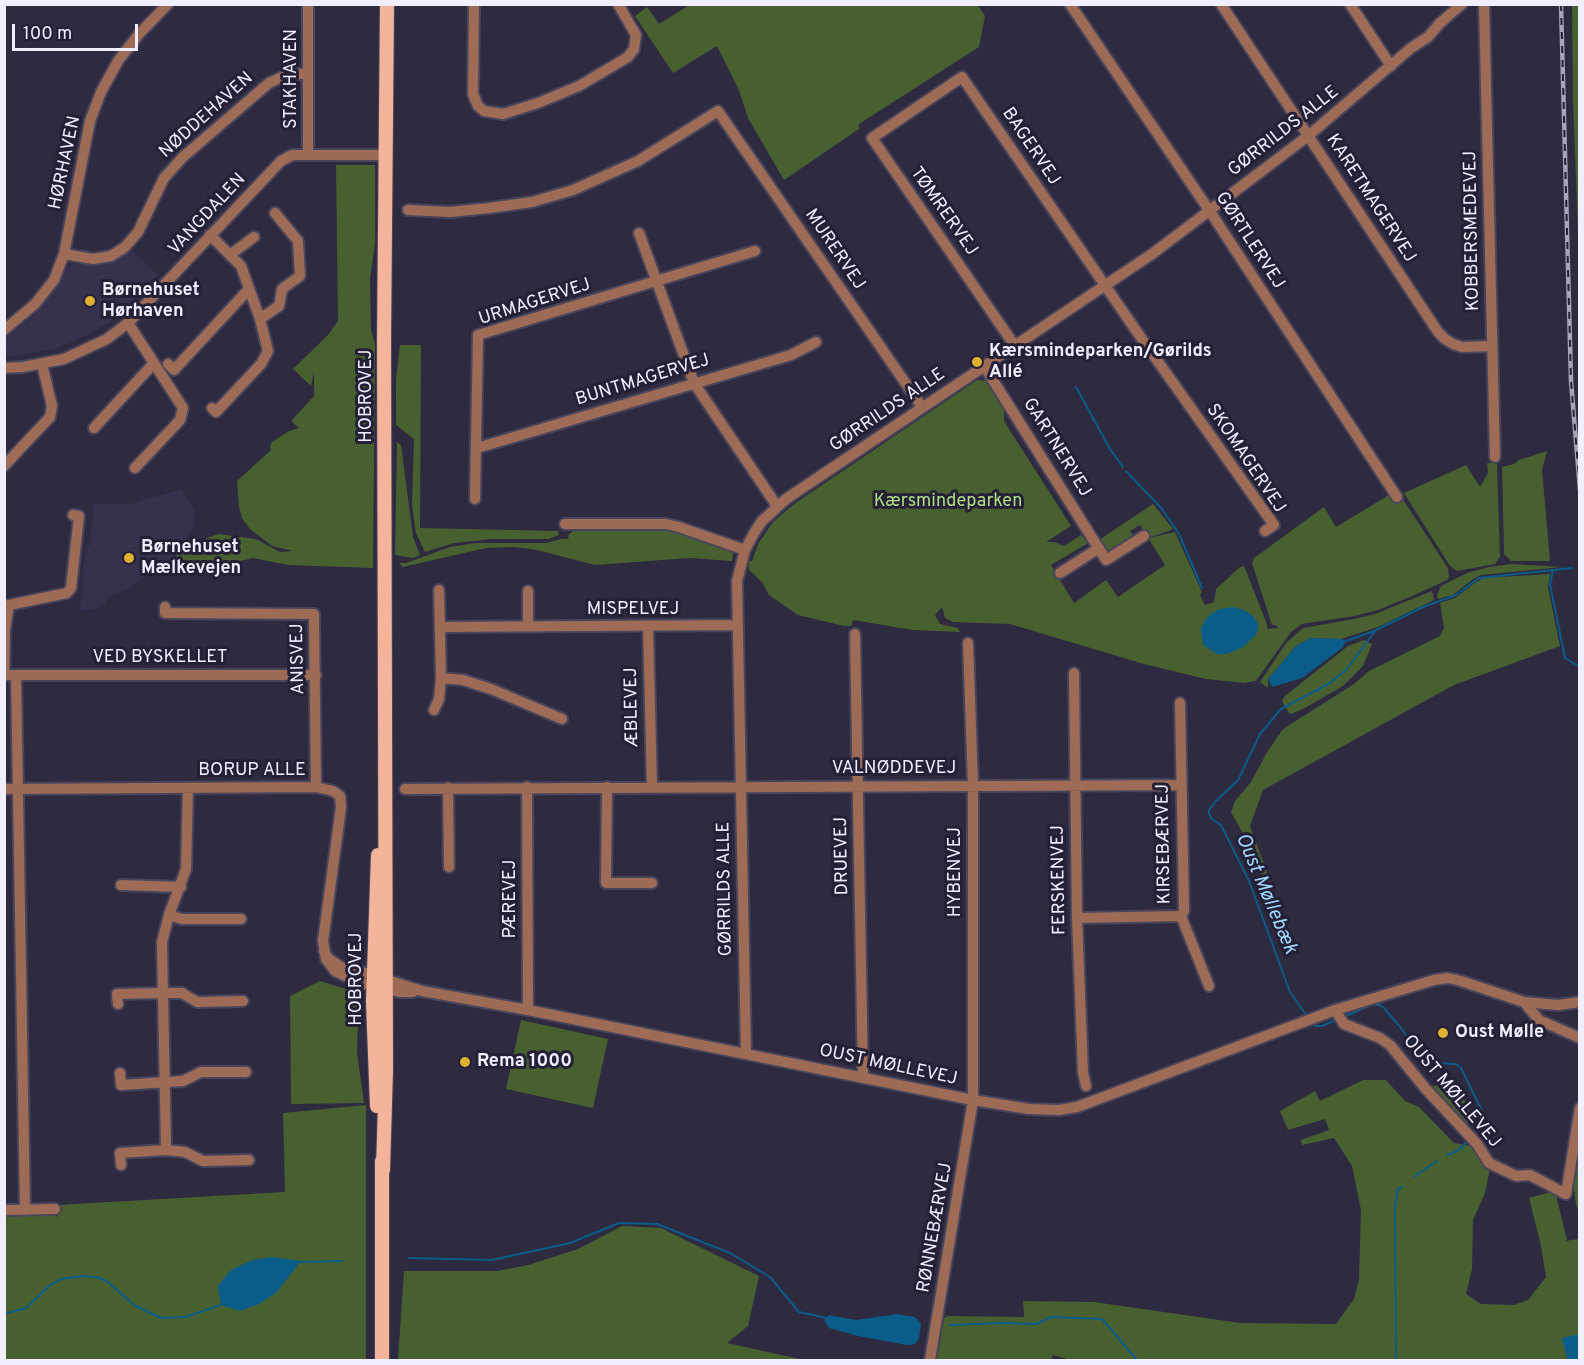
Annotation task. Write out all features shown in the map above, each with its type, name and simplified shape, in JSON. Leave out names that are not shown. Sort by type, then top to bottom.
[{"type":"main road","name":"HOBROVEJ","points":[[382,1360],[383,1170],[377,1105],[384,788],[387,4]]},
{"type":"street","name":"STAKHAVEN","points":[[308,4],[308,154]]},
{"type":"street","points":[[474,4],[473,94],[475,101],[484,111],[503,114],[579,86],[628,57],[634,49],[636,35],[618,4]]},
{"type":"street","name":"GØRTLERVEJ","points":[[1070,4],[1209,210],[1397,497]]},
{"type":"street","name":"KARETMAGERVEJ","points":[[1221,4],[1437,332],[1453,344],[1492,346]]},
{"type":"street","points":[[1350,4],[1391,66]]},
{"type":"street","name":"GØRRILDS ALLE","points":[[746,1054],[737,581],[745,550],[762,521],[777,506],[1152,254],[1308,136],[1411,48],[1428,37],[1462,4]]},
{"type":"street","name":"KOBBERSMEDEVEJ","points":[[1484,4],[1495,457]]},
{"type":"street","name":"HØRHAVEN","points":[[4,330],[35,304],[54,280],[64,254],[90,121],[101,92],[118,61],[165,5]]},
{"type":"street","name":"NØDDEHAVEN","points":[[64,254],[93,259],[111,256],[125,246],[138,232],[164,178],[183,157],[269,83],[284,76],[308,73]]},
{"type":"street","name":"BAGERVEJ","points":[[913,110],[962,77],[1105,285]]},
{"type":"street","name":"TØMRERVEJ","points":[[913,110],[872,138],[1015,346]]},
{"type":"street","name":"MURERVEJ","points":[[408,210],[450,212],[489,208],[532,202],[573,190],[638,161],[718,111],[922,407]]},
{"type":"street","name":"VANGDALEN","points":[[4,368],[64,359],[88,349],[128,323],[281,161],[292,155],[308,154],[386,155]]},
{"type":"street","points":[[260,319],[279,306],[282,289],[300,276],[298,241],[275,213]]},
{"type":"street","points":[[639,233],[694,383],[777,506]]},
{"type":"street","points":[[210,235],[241,266],[260,319],[268,351],[261,364],[216,412],[212,408]]},
{"type":"street","points":[[230,255],[254,237]]},
{"type":"street","name":"URMAGERVEJ","points":[[476,499],[478,335],[755,251]]},
{"type":"street","name":"SKOMAGERVEJ","points":[[1105,285],[1274,525],[1265,531]]},
{"type":"street","points":[[168,364],[174,370],[249,289]]},
{"type":"street","points":[[128,323],[181,402],[183,414],[135,468]]},
{"type":"street","name":"BUNTMAGERVEJ","points":[[477,448],[791,355],[816,342]]},
{"type":"street","points":[[94,428],[154,363]]},
{"type":"street","points":[[4,466],[50,417],[52,406],[42,364]]},
{"type":"street","name":"GARTNERVEJ","points":[[984,366],[1099,548]]},
{"type":"street","points":[[25,1210],[16,675],[4,675],[5,629],[9,605],[67,593],[71,588],[78,516],[73,515]]},
{"type":"street","points":[[565,524],[666,524],[745,550]]},
{"type":"street","points":[[1060,573],[1099,548],[1106,560],[1144,536]]},
{"type":"street","points":[[434,710],[439,699],[441,678],[440,590]]},
{"type":"street","points":[[528,591],[528,627]]},
{"type":"street","name":"ANISVEJ","points":[[165,607],[165,612],[315,614],[316,788]]},
{"type":"street","name":"MISPELVEJ","points":[[441,627],[738,626]]},
{"type":"street","name":"ÆBLEVEJ","points":[[648,627],[652,787]]},
{"type":"street","name":"DRUEVEJ","points":[[855,634],[863,1078]]},
{"type":"street","name":"HYBENVEJ","points":[[968,643],[973,785],[973,1100]]},
{"type":"street","name":"FERSKENVEJ","points":[[1074,673],[1077,918],[1083,1072],[1086,1086]]},
{"type":"street","name":"VED BYSKELLET","points":[[16,675],[316,675]]},
{"type":"street","points":[[441,678],[463,680],[491,689],[562,719]]},
{"type":"street","name":"KIRSEBÆRVEJ","points":[[1077,918],[1181,916],[1184,911],[1180,703]]},
{"type":"street","name":"VALNØDDEVEJ","points":[[405,789],[1180,785]]},
{"type":"street","name":"PÆREVEJ","points":[[526,787],[528,1010]]},
{"type":"street","points":[[607,787],[606,883],[652,883]]},
{"type":"street","name":"BORUP ALLE","points":[[4,789],[316,788],[337,793],[341,801],[340,826],[323,941],[324,951],[328,958],[341,968],[380,983]]},
{"type":"street","points":[[448,788],[449,867]]},
{"type":"street","points":[[166,1150],[162,942],[186,869],[188,789]]},
{"type":"street","points":[[121,885],[181,887]]},
{"type":"street","points":[[169,915],[182,919],[241,919]]},
{"type":"street","points":[[1181,916],[1209,986]]},
{"type":"street","name":"OUST MØLLEVEJ","points":[[380,983],[400,992],[422,991],[528,1010],[973,1100],[1029,1109],[1059,1110],[1077,1107],[1335,1010],[1434,980],[1448,978],[1524,1002],[1558,1005],[1580,1002]]},
{"type":"street","points":[[118,1004],[117,994],[182,993],[197,1002],[243,1001]]},
{"type":"street","name":"OUST MØLLEVEJ","points":[[1524,1002],[1539,1020],[1580,1038]]},
{"type":"street","name":"OUST MØLLEVEJ","points":[[1335,1010],[1344,1024],[1380,1038],[1390,1045],[1425,1089],[1477,1144],[1482,1155],[1495,1167],[1516,1176],[1530,1175],[1566,1194],[1580,1108]]},
{"type":"street","points":[[120,1073],[121,1085],[183,1081],[201,1072],[246,1072]]},
{"type":"street","name":"RØNNEBÆRVEJ","points":[[930,1360],[973,1100]]},
{"type":"street","points":[[121,1165],[120,1153],[166,1150],[185,1152],[203,1161],[249,1160]]},
{"type":"street","points":[[4,1210],[55,1209]]},
{"type":"shaded area","name":"Børnehuset Hørhaven","points":[[132,250],[158,275],[108,323],[57,348],[20,355],[8,356],[5,353],[7,337],[35,314],[51,296],[66,268],[75,264],[103,265],[114,262]]},
{"type":"shaded area","name":"Børnehuset Mælkevejen","points":[[182,489],[195,510],[193,528],[186,539],[189,545],[159,569],[147,573],[129,589],[112,595],[101,607],[80,610],[86,547],[90,546],[94,504],[130,504]]},
{"type":"green space","points":[[691,4],[977,4],[985,16],[979,47],[859,124],[859,129],[784,180],[748,118],[739,90],[717,46],[673,73],[635,16],[647,7],[659,24]]},
{"type":"green space","points":[[1572,5],[1580,5],[1579,256],[1573,102]]},
{"type":"green space","points":[[336,165],[375,165],[375,243],[370,279],[371,330],[375,344],[373,568],[288,565],[253,558],[228,564],[159,569],[189,545],[218,534],[256,539],[280,552],[293,551],[272,546],[250,529],[242,518],[239,507],[237,481],[271,450],[272,442],[289,431],[299,428],[291,421],[314,396],[314,372],[311,386],[293,369],[328,335],[338,321]]},
{"type":"green space","points":[[400,345],[421,345],[420,528],[558,531],[559,535],[549,539],[492,539],[454,543],[425,552],[416,533],[412,505],[414,439],[396,425],[396,379]]},
{"type":"green space","name":"Kærsmindeparken","points":[[977,380],[987,381],[1004,409],[1004,421],[1071,526],[1046,542],[1064,546],[1081,535],[1088,543],[1051,565],[1074,603],[1106,580],[1118,597],[1165,565],[1140,525],[1130,531],[1134,537],[1108,554],[1099,540],[1153,504],[1173,529],[1149,538],[1175,532],[1202,592],[1200,595],[1205,605],[1214,602],[1216,589],[1244,566],[1267,629],[1278,628],[1272,625],[1252,563],[1254,558],[1324,507],[1336,527],[1389,495],[1392,499],[1400,495],[1448,568],[1449,577],[1447,580],[1378,610],[1302,624],[1291,632],[1258,678],[1245,683],[1206,679],[1144,664],[1010,624],[953,622],[945,618],[942,607],[935,615],[940,624],[958,628],[960,632],[913,630],[853,620],[851,626],[844,626],[798,615],[769,595],[762,582],[749,570],[749,561],[752,561],[758,544],[773,522],[794,504]]},
{"type":"green space","points":[[397,442],[401,445],[413,537],[420,555],[413,558],[395,555]]},
{"type":"green space","points":[[1547,451],[1542,470],[1550,561],[1511,561],[1504,554],[1502,467]]},
{"type":"green space","points":[[1497,462],[1500,557],[1495,564],[1457,571],[1450,566],[1404,493],[1466,465],[1480,487],[1488,473],[1487,463]]},
{"type":"green space","points":[[575,529],[667,530],[729,550],[733,554],[732,561],[690,558],[595,565],[537,550],[515,547],[486,548],[403,567],[399,563],[406,563],[450,547],[476,543],[546,543],[568,539],[569,534]]},
{"type":"green space","points":[[1512,564],[1562,567],[1481,575],[1453,595],[1438,599],[1437,595],[1441,586],[1467,573]]},
{"type":"green space","points":[[1550,574],[1548,587],[1560,646],[1454,685],[1263,790],[1250,826],[1284,919],[1275,919],[1271,900],[1250,846],[1231,812],[1235,801],[1251,782],[1283,729],[1354,684],[1369,671],[1440,636],[1444,628],[1440,603],[1455,598],[1476,582],[1484,578]]},
{"type":"green space","points":[[1432,591],[1434,600],[1378,627],[1341,639],[1311,638],[1296,646],[1268,679],[1268,688],[1260,682],[1286,643],[1303,628],[1375,614]]},
{"type":"green space","points":[[1364,640],[1372,644],[1363,666],[1343,686],[1305,708],[1289,713],[1282,701],[1285,696],[1348,646]]},
{"type":"green space","points":[[320,981],[359,993],[357,1052],[364,1103],[291,1104],[290,996]]},
{"type":"green space","points":[[521,1020],[608,1039],[593,1108],[506,1089]]},
{"type":"green space","points":[[1363,1080],[1386,1080],[1405,1101],[1419,1107],[1454,1143],[1473,1146],[1490,1169],[1485,1193],[1473,1220],[1472,1269],[1466,1294],[1481,1304],[1514,1305],[1528,1300],[1546,1277],[1529,1198],[1555,1191],[1567,1240],[1565,1241],[1579,1239],[1579,1360],[1071,1360],[1053,1355],[1051,1360],[937,1360],[944,1318],[947,1316],[1024,1317],[1023,1301],[1094,1302],[1240,1323],[1336,1324],[1354,1299],[1359,1280],[1361,1210],[1352,1166],[1334,1138],[1302,1145],[1301,1140],[1329,1130],[1325,1119],[1288,1130],[1280,1111],[1315,1091],[1320,1101]]},
{"type":"green space","points":[[1454,1084],[1455,1093],[1465,1100],[1471,1114],[1467,1124],[1464,1125],[1429,1088]]},
{"type":"green space","points":[[366,1105],[366,1360],[5,1360],[4,1215],[55,1213],[58,1218],[57,1205],[285,1192],[283,1113]]},
{"type":"green space","points":[[1579,1116],[1579,1211],[1576,1205],[1572,1172]]},
{"type":"green space","points":[[622,1226],[661,1228],[759,1276],[748,1326],[727,1343],[804,1360],[398,1360],[404,1271],[497,1271],[528,1265],[578,1249]]},
{"type":"water","points":[[1233,607],[1253,616],[1258,623],[1258,630],[1242,648],[1226,654],[1217,654],[1203,645],[1201,629],[1205,620],[1212,613]]},
{"type":"water","points":[[1311,638],[1346,641],[1342,648],[1302,678],[1272,687],[1268,679],[1296,646]]},
{"type":"water","points":[[272,1257],[301,1261],[276,1293],[259,1304],[240,1311],[221,1305],[218,1286],[231,1270],[252,1260]]},
{"type":"water","points":[[897,1314],[915,1317],[921,1324],[919,1339],[915,1344],[907,1345],[858,1336],[829,1328],[824,1320],[829,1315],[856,1320]]},
{"type":"water","points":[[1579,1334],[1579,1360],[1571,1360],[1567,1358],[1562,1338]]},
{"type":"waterway","points":[[1076,387],[1110,449],[1123,467]]},
{"type":"waterway","points":[[1126,471],[1162,509],[1179,534]]},
{"type":"waterway","points":[[1180,536],[1202,588]]},
{"type":"waterway","name":"Oust Møllebæk","points":[[1307,1016],[1290,992],[1249,881],[1221,825],[1212,819],[1209,810],[1238,780],[1260,734],[1281,709],[1330,683],[1346,670],[1376,630],[1423,607],[1456,595],[1479,578],[1572,568]]},
{"type":"waterway","points":[[1553,570],[1550,584],[1565,658],[1580,667]]},
{"type":"waterway","points":[[1346,641],[1374,631]]},
{"type":"waterway","name":"Oust Møllebæk","points":[[1344,1017],[1373,1004],[1379,1005],[1401,1028],[1420,1056],[1436,1063],[1456,1064],[1461,1068],[1483,1113],[1474,1133]]},
{"type":"waterway","name":"Oust Møllebæk","points":[[1313,1024],[1322,1026],[1338,1019]]},
{"type":"waterway","name":"Oust Møllebæk","points":[[1447,1155],[1459,1150],[1468,1140]]},
{"type":"waterway","name":"Oust Møllebæk","points":[[1414,1177],[1437,1161]]},
{"type":"waterway","name":"Oust Møllebæk","points":[[1396,1360],[1395,1207],[1398,1189],[1402,1187]]},
{"type":"waterway","points":[[409,1258],[492,1260],[570,1243],[619,1223],[657,1224],[730,1253],[770,1277],[799,1312],[827,1318]]},
{"type":"waterway","points":[[299,1262],[342,1261]]},
{"type":"waterway","points":[[4,1314],[26,1308],[49,1286],[61,1279],[82,1276],[107,1281],[134,1305],[161,1318],[186,1317],[223,1304]]},
{"type":"waterway","points":[[949,1325],[1036,1324],[1051,1317],[1102,1319],[1137,1360]]},
{"type":"railway","points":[[1561,4],[1571,381],[1580,490]]},
{"type":"place","name":"Børnehuset Hørhaven","points":[[90,301]]},
{"type":"place","name":"Kærsmindeparken/Gørilds Allé","points":[[977,362]]},
{"type":"place","name":"Børnehuset Mælkevejen","points":[[129,558]]},
{"type":"place","name":"Oust Mølle","points":[[1443,1033]]},
{"type":"place","name":"Rema 1000","points":[[465,1062]]}]
